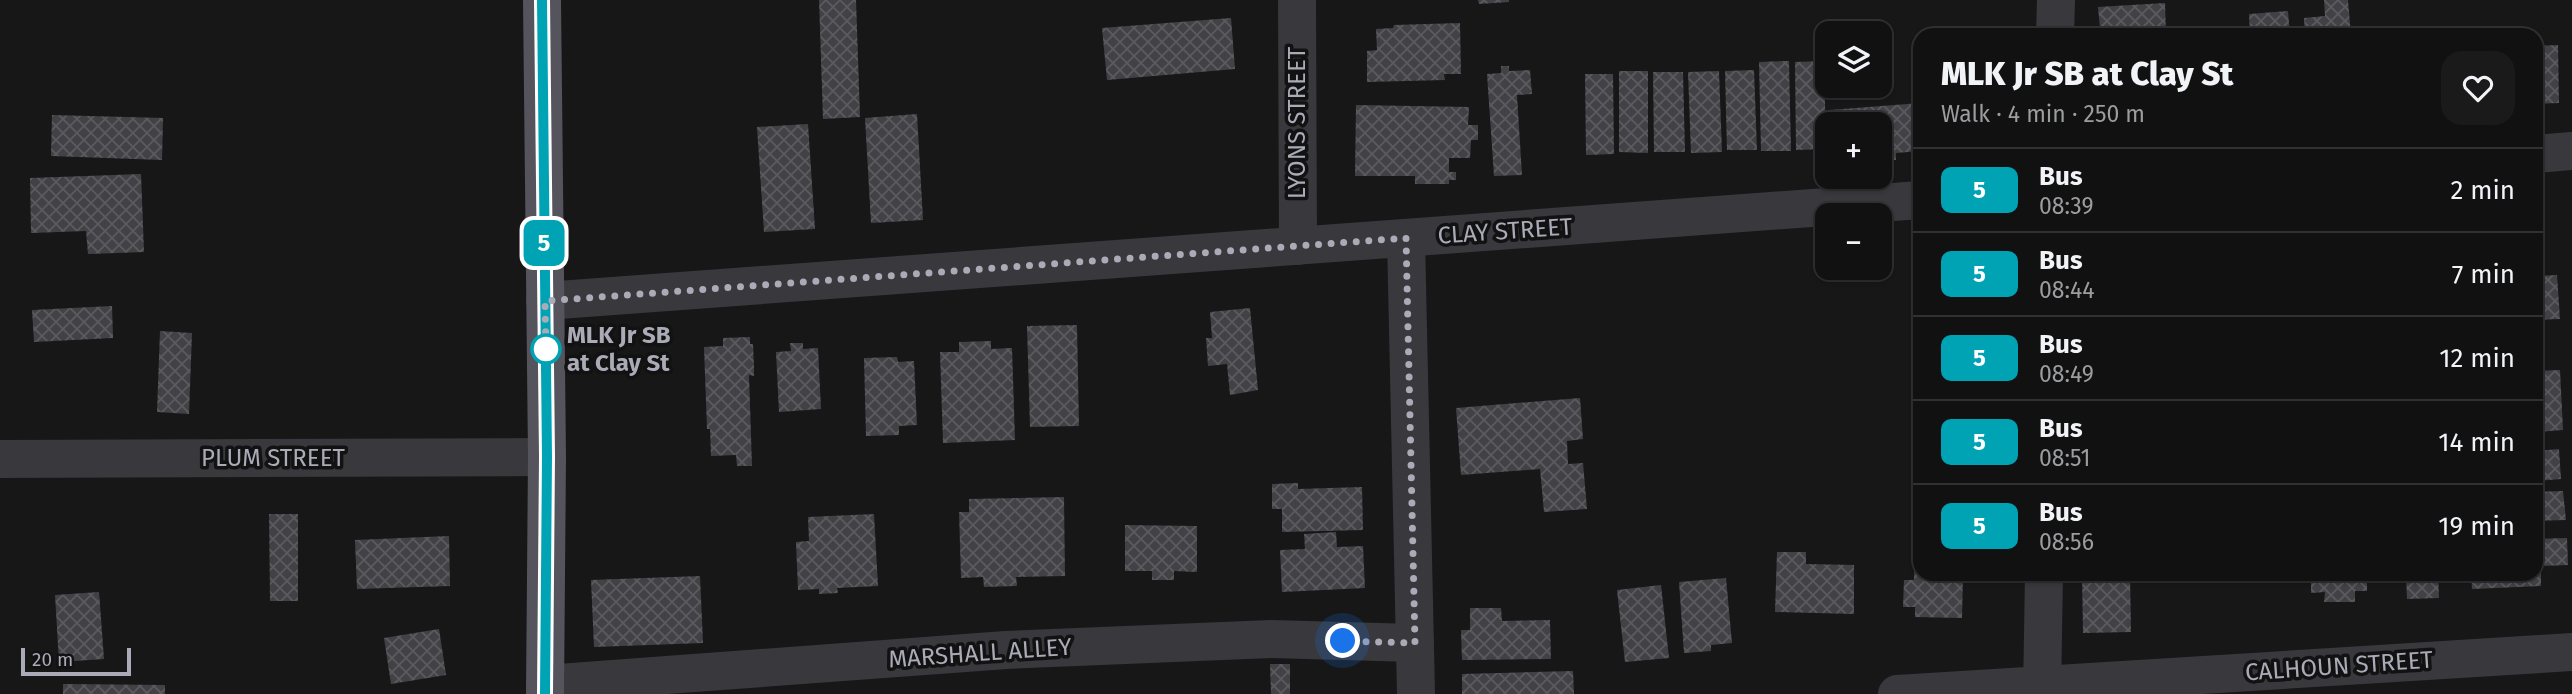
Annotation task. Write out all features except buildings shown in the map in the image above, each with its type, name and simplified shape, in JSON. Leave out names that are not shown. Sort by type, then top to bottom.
[{"type":"main road","points":[[542,0],[547,457],[545,689]]},
{"type":"street","name":"LYONS STREET","points":[[1297,0],[1298,246]]},
{"type":"street","points":[[2055,28],[2056,0]]},
{"type":"street","points":[[2543,153],[2572,151]]},
{"type":"street","name":"CLAY STREET","points":[[545,301],[1913,201]]},
{"type":"street","points":[[1406,238],[1416,694]]},
{"type":"street","name":"PLUM STREET","points":[[0,459],[547,457]]},
{"type":"street","points":[[2042,689],[2044,581]]},
{"type":"street","name":"MARSHALL ALLEY","points":[[545,689],[1020,649],[1271,639],[1415,643]]},
{"type":"street","name":"CALHOUN STREET","points":[[1897,694],[2042,689],[2572,652]]},
{"type":"bus line","name":"5","points":[[542,0],[547,457],[545,694]]},
{"type":"place","name":"MLK Jr SB at Clay St","points":[[546,349]]},
{"type":"route","points":[[546,349],[546,353],[545,301],[1406,238],[1415,643],[1343,641]]}]
